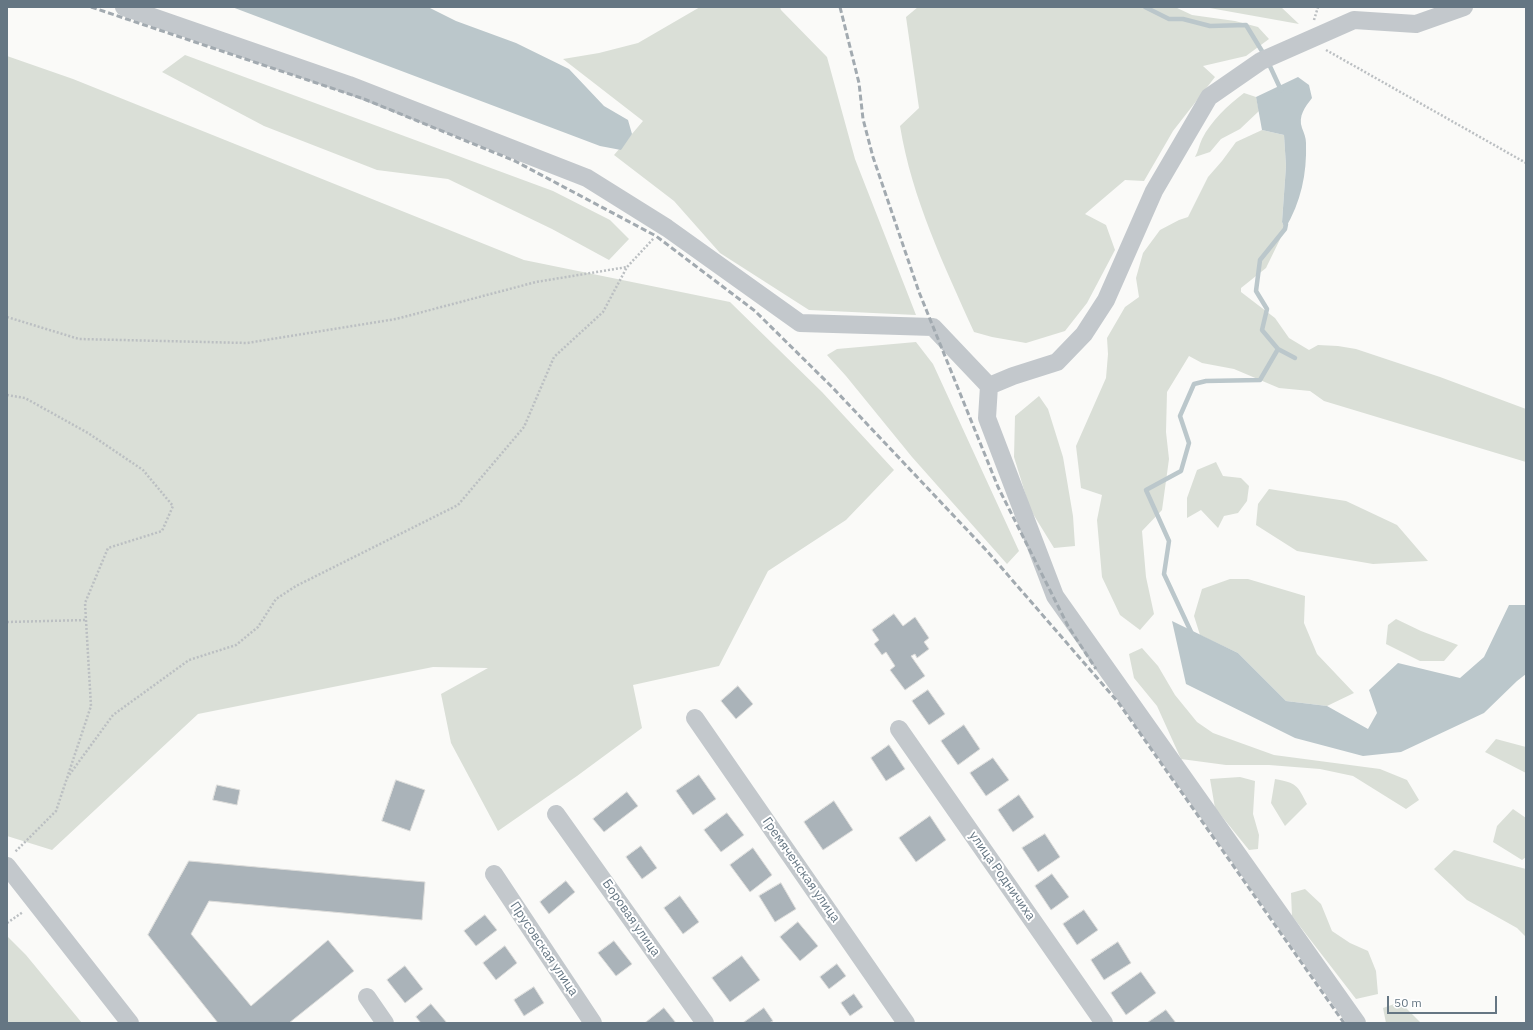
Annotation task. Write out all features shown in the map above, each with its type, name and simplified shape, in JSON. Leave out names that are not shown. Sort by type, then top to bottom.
[{"type":"street","points":[[124,7],[349,85],[587,178],[667,228],[800,324],[933,327],[989,386],[987,418],[1055,596],[1356,1023]]},
{"type":"street","points":[[989,386],[1013,376],[1057,362],[1084,334],[1106,300],[1154,191],[1209,97],[1266,58],[1354,20],[1416,24],[1464,7]]},
{"type":"street","name":"Гремяченская улица","points":[[695,718],[906,1023]]},
{"type":"street","name":"улица Родничиха","points":[[900,729],[1104,1023]]},
{"type":"street","name":"Боровая улица","points":[[556,814],[705,1023]]},
{"type":"street","points":[[10,860],[130,1023]]},
{"type":"street","name":"Прусовская улица","points":[[494,874],[593,1023]]},
{"type":"street","points":[[367,997],[385,1023]]},
{"type":"path","points":[[1308,40],[1526,163]]},
{"type":"path","points":[[67,778],[113,715],[189,660],[236,645],[258,627],[276,599],[296,586],[458,505],[524,427],[554,357],[603,312],[626,267],[656,236],[667,228]]},
{"type":"path","points":[[7,317],[79,339],[247,343],[396,319],[536,282],[626,267]]},
{"type":"path","points":[[7,395],[25,398],[88,432],[143,470],[173,506],[162,531],[108,548],[85,603],[91,706],[56,811],[10,860]]},
{"type":"path","points":[[7,622],[86,620]]},
{"type":"shaded area","points":[[232,7],[428,7],[456,21],[516,43],[569,69],[604,106],[628,120],[632,134],[621,150],[600,146]]},
{"type":"shaded area","points":[[700,7],[780,7],[781,10],[827,57],[855,159],[916,315],[809,310],[720,253],[674,201],[614,155],[643,121],[563,59],[599,53],[638,43]]},
{"type":"shaded area","points":[[918,7],[1175,7],[1192,15],[1235,21],[1258,27],[1269,39],[1246,56],[1203,66],[1215,77],[1173,131],[1144,181],[1125,180],[1085,214],[1106,225],[1115,250],[1087,303],[1065,331],[1026,343],[974,332],[930,231],[921,206],[912,180],[900,126],[919,108],[906,17]]},
{"type":"shaded area","points":[[1204,7],[1281,7],[1299,24]]},
{"type":"shaded area","points":[[185,55],[553,191],[610,220],[629,239],[609,260],[552,229],[448,179],[377,170],[264,126],[162,72]]},
{"type":"shaded area","points":[[7,56],[73,79],[524,260],[730,302],[822,392],[894,470],[846,520],[768,571],[719,666],[633,685],[642,728],[577,776],[498,831],[451,743],[441,694],[488,668],[433,667],[198,714],[52,850],[7,836]]},
{"type":"shaded area","points":[[1298,77],[1309,85],[1312,98],[1305,108],[1301,120],[1306,143],[1302,188],[1291,219],[1285,229],[1282,222],[1286,166],[1284,135],[1262,130],[1256,97]]},
{"type":"shaded area","points":[[1244,93],[1256,97],[1259,111],[1240,129],[1221,139],[1210,152],[1195,157],[1202,139],[1210,126],[1226,108]]},
{"type":"shaded area","points":[[1262,130],[1284,135],[1286,166],[1282,222],[1285,229],[1266,268],[1241,288],[1241,292],[1275,318],[1289,338],[1309,350],[1318,345],[1356,349],[1440,377],[1526,409],[1526,462],[1324,401],[1310,391],[1279,388],[1234,369],[1202,363],[1189,356],[1167,392],[1166,432],[1169,459],[1162,510],[1142,531],[1146,577],[1154,614],[1140,630],[1120,615],[1102,577],[1097,520],[1102,495],[1081,488],[1076,446],[1106,378],[1108,354],[1107,338],[1125,307],[1139,297],[1136,278],[1143,253],[1160,230],[1188,217],[1208,177],[1236,142]]},
{"type":"shaded area","points":[[916,342],[933,364],[1019,551],[1007,564],[912,457],[827,355],[837,349]]},
{"type":"shaded area","points":[[1039,396],[1048,409],[1063,457],[1073,516],[1075,546],[1054,548],[1030,509],[1014,457],[1015,416]]},
{"type":"shaded area","points":[[1216,462],[1223,476],[1241,478],[1249,486],[1247,501],[1238,513],[1224,516],[1218,528],[1201,510],[1187,518],[1187,498],[1197,470]]},
{"type":"shaded area","points":[[1269,489],[1346,501],[1397,525],[1428,561],[1373,564],[1297,551],[1256,525],[1258,504]]},
{"type":"shaded area","points":[[1230,579],[1248,579],[1305,596],[1304,623],[1317,654],[1354,693],[1327,706],[1286,701],[1238,653],[1200,635],[1194,616],[1202,589]]},
{"type":"shaded area","points":[[1509,605],[1526,605],[1526,674],[1484,713],[1401,752],[1363,756],[1295,738],[1186,684],[1172,621],[1238,653],[1286,701],[1327,706],[1368,729],[1377,713],[1369,690],[1398,663],[1460,678],[1484,657]]},
{"type":"shaded area","points":[[1396,619],[1421,631],[1458,645],[1444,661],[1420,661],[1386,644],[1388,625]]},
{"type":"shaded area","points":[[1142,648],[1158,666],[1175,695],[1197,722],[1213,733],[1274,755],[1380,769],[1407,780],[1419,800],[1406,809],[1353,776],[1320,769],[1269,765],[1226,765],[1181,759],[1157,706],[1134,678],[1129,654]]},
{"type":"shaded area","points":[[1496,739],[1526,747],[1526,773],[1485,752]]},
{"type":"shaded area","points":[[1240,777],[1255,781],[1253,814],[1259,835],[1258,849],[1249,850],[1215,808],[1210,779]]},
{"type":"shaded area","points":[[1275,779],[1288,782],[1296,786],[1307,804],[1285,826],[1271,803]]},
{"type":"shaded area","points":[[1513,809],[1526,818],[1526,857],[1522,860],[1493,842],[1497,826]]},
{"type":"shaded area","points":[[1454,850],[1526,869],[1526,937],[1517,928],[1467,900],[1434,869]]},
{"type":"shaded area","points":[[1305,889],[1321,904],[1332,931],[1350,943],[1368,951],[1376,971],[1378,994],[1356,999],[1292,916],[1291,893]]},
{"type":"shaded area","points":[[7,936],[26,955],[82,1023],[7,1023]]},
{"type":"shaded area","points":[[1400,1002],[1421,1023],[1386,1023],[1383,1008]]},
{"type":"building","points":[[894,614],[903,626],[915,617],[929,638],[924,642],[929,649],[917,658],[915,654],[911,656],[925,676],[905,690],[890,670],[895,666],[886,652],[882,655],[874,644],[879,640],[872,630]]},
{"type":"building","points":[[738,686],[753,704],[736,719],[721,701]]},
{"type":"building","points":[[928,690],[945,714],[929,725],[912,701]]},
{"type":"building","points":[[964,725],[980,749],[958,765],[941,741]]},
{"type":"building","points":[[889,745],[905,769],[886,781],[871,758]]},
{"type":"building","points":[[993,758],[1009,780],[986,796],[970,773]]},
{"type":"building","points":[[699,775],[716,799],[693,815],[676,791]]},
{"type":"building","points":[[396,780],[425,790],[410,831],[382,821]]},
{"type":"building","points":[[217,785],[240,790],[237,805],[213,800]]},
{"type":"building","points":[[627,792],[638,806],[604,832],[593,819]]},
{"type":"building","points":[[1019,795],[1034,817],[1013,832],[998,810]]},
{"type":"building","points":[[834,801],[853,830],[823,850],[804,822]]},
{"type":"building","points":[[727,813],[744,835],[721,852],[704,830]]},
{"type":"building","points":[[930,816],[946,840],[916,862],[899,838]]},
{"type":"building","points":[[1045,834],[1060,857],[1038,872],[1022,848]]},
{"type":"building","points":[[641,846],[657,868],[642,879],[626,857]]},
{"type":"building","points":[[753,848],[772,875],[750,892],[730,865]]},
{"type":"building","points":[[189,861],[425,882],[422,920],[209,901],[191,934],[251,1006],[328,940],[354,971],[289,1023],[218,1023],[148,935]]},
{"type":"building","points":[[1052,874],[1069,897],[1051,910],[1035,886]]},
{"type":"building","points":[[566,881],[575,892],[549,914],[540,902]]},
{"type":"building","points":[[781,883],[796,909],[775,922],[759,896]]},
{"type":"building","points":[[680,896],[699,922],[683,934],[664,908]]},
{"type":"building","points":[[1084,910],[1098,930],[1077,945],[1063,924]]},
{"type":"building","points":[[485,915],[497,930],[476,946],[464,931]]},
{"type":"building","points":[[798,922],[818,946],[800,961],[780,937]]},
{"type":"building","points":[[614,941],[632,964],[616,976],[598,953]]},
{"type":"building","points":[[1118,942],[1131,963],[1104,980],[1091,960]]},
{"type":"building","points":[[505,946],[517,963],[496,980],[483,963]]},
{"type":"building","points":[[742,956],[760,980],[730,1002],[712,978]]},
{"type":"building","points":[[837,964],[846,976],[829,989],[820,977]]},
{"type":"building","points":[[405,966],[423,989],[405,1003],[387,980]]},
{"type":"building","points":[[1141,972],[1156,993],[1126,1015],[1111,993]]},
{"type":"building","points":[[534,987],[544,1003],[524,1016],[514,1000]]},
{"type":"building","points":[[854,994],[863,1007],[850,1016],[841,1003]]},
{"type":"building","points":[[431,1004],[447,1023],[421,1023],[416,1017]]},
{"type":"building","points":[[664,1008],[676,1023],[645,1023]]},
{"type":"building","points":[[764,1008],[773,1021],[769,1023],[743,1023]]},
{"type":"building","points":[[1166,1010],[1176,1023],[1147,1023]]},
{"type":"waterway","points":[[1145,7],[1169,19],[1183,19],[1210,26],[1246,25],[1265,56]]},
{"type":"waterway","points":[[1268,62],[1281,90]]},
{"type":"waterway","points":[[1192,634],[1164,574],[1169,541],[1146,490],[1181,471],[1189,443],[1180,416],[1194,384],[1206,381],[1260,380],[1278,349],[1262,330],[1267,309],[1256,291],[1260,260],[1285,229],[1286,224]]},
{"type":"waterway","points":[[1278,349],[1295,358]]},
{"type":"railway","points":[[91,7],[364,99],[515,161],[656,236],[755,311],[833,388],[987,551],[1118,702],[1344,1023]]},
{"type":"railway","points":[[840,7],[859,83],[863,119],[873,157],[919,292],[998,487],[1068,626],[1096,669]]}]
